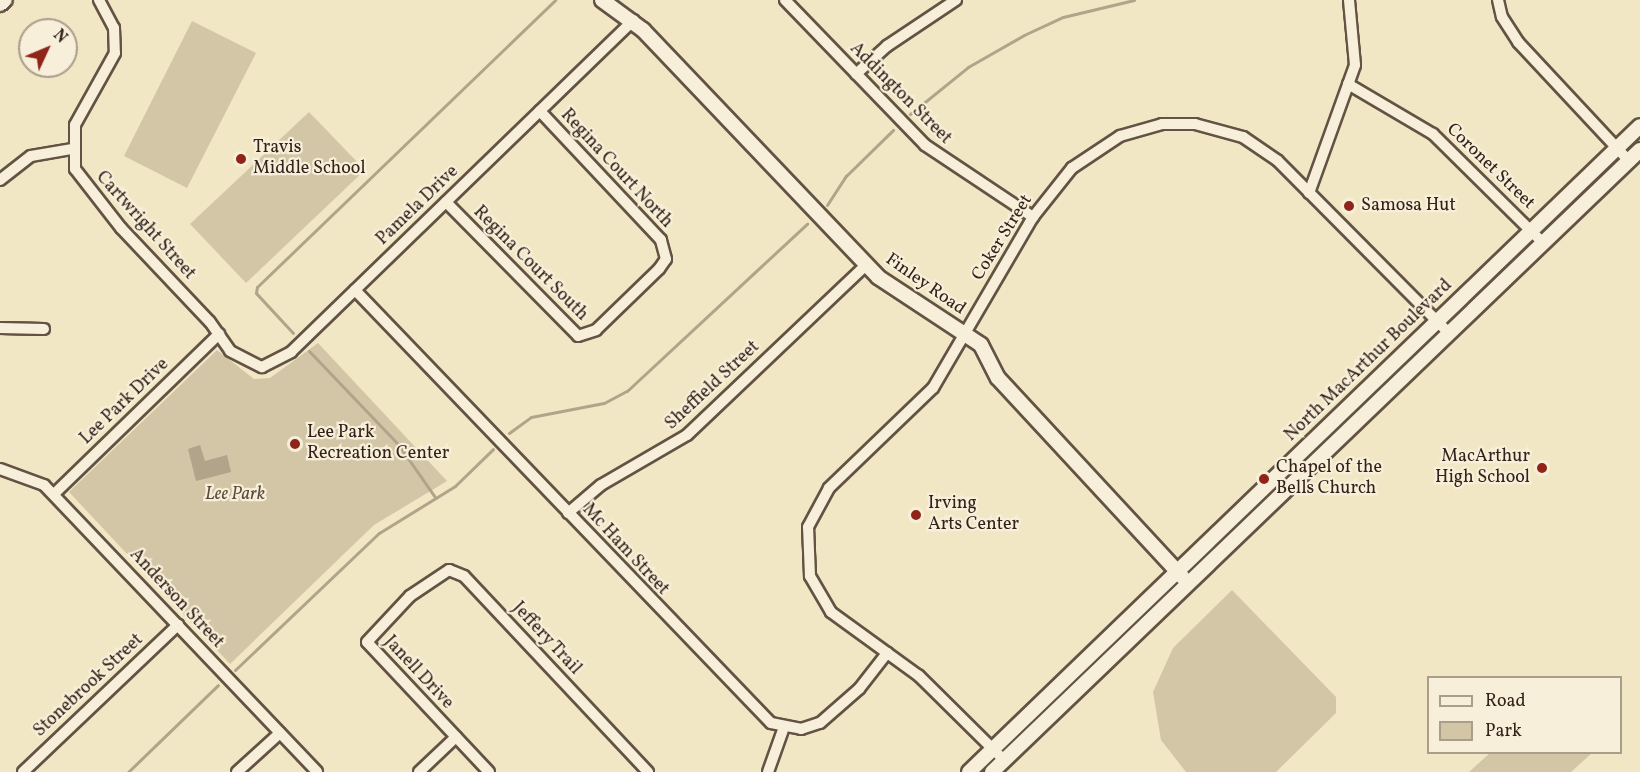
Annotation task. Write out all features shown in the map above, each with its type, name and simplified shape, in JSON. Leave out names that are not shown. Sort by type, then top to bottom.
[{"type":"main road","points":[[0,4],[4,0]]},
{"type":"main road","name":"Finley Road","points":[[602,0],[633,20],[866,265],[981,345],[998,378],[1188,584]]},
{"type":"main road","name":"North MacArthur Boulevard","points":[[969,772],[1640,126]]},
{"type":"main road","name":"North MacArthur Boulevard","points":[[992,772],[1640,150]]},
{"type":"main road","points":[[1378,378],[1390,390]]},
{"type":"main road","points":[[1319,435],[1330,447]]},
{"type":"main road","points":[[1221,529],[1233,541]]},
{"type":"street","points":[[0,180],[31,156],[72,149],[80,110],[106,76],[115,52],[114,28],[99,0]]},
{"type":"street","name":"Addington Street","points":[[785,0],[925,145],[1034,217]]},
{"type":"street","points":[[856,74],[887,46],[956,0]]},
{"type":"street","points":[[1309,193],[1348,84],[1356,33],[1349,0]]},
{"type":"street","points":[[1498,0],[1502,17],[1518,42],[1629,161]]},
{"type":"street","name":"Pamela Drive","points":[[219,334],[238,359],[270,365],[355,290],[633,20]]},
{"type":"street","name":"Coronet Street","points":[[1348,84],[1433,134],[1543,243]]},
{"type":"street","name":"Regina Court North","points":[[540,111],[661,240],[666,259],[647,281]]},
{"type":"street","name":"Coker Street","points":[[1004,760],[940,695],[820,599],[806,554],[808,527],[829,488],[933,388],[1034,217],[1095,148],[1162,124],[1195,124],[1243,137],[1278,161],[1449,333]]},
{"type":"street","name":"Cartwright Street","points":[[72,149],[87,190],[219,334]]},
{"type":"street","name":"Regina Court South","points":[[446,202],[578,336],[589,336],[647,281]]},
{"type":"street","name":"Sheffield Street","points":[[568,513],[601,485],[687,435],[866,265]]},
{"type":"street","name":"Mc Ham Street","points":[[355,290],[758,714],[784,727]]},
{"type":"street","points":[[0,328],[44,329]]},
{"type":"street","name":"Lee Park Drive","points":[[54,494],[219,334]]},
{"type":"street","name":"Anderson Street","points":[[0,469],[38,480],[54,494],[317,772]]},
{"type":"street","name":"Jeffery Trail","points":[[410,596],[449,570],[464,576],[648,772]]},
{"type":"street","name":"Janell Drive","points":[[410,596],[367,642],[489,772]]},
{"type":"street","name":"Stonebrook Street","points":[[22,772],[178,625]]},
{"type":"street","points":[[768,772],[784,727],[820,723],[859,689],[887,653]]},
{"type":"street","points":[[237,772],[280,733]]},
{"type":"street","points":[[419,772],[456,737]]},
{"type":"green space","points":[[192,21],[256,53],[187,188],[124,156]]},
{"type":"green space","points":[[309,112],[365,170],[246,283],[190,224]]},
{"type":"green space","name":"Lee Park","points":[[318,343],[447,481],[374,525],[230,664],[69,492],[217,350],[254,379],[270,378]]},
{"type":"green space","points":[[1232,590],[1336,697],[1336,713],[1276,772],[1186,772],[1161,740],[1153,692],[1173,648]]},
{"type":"green space","points":[[1489,754],[1591,754],[1571,772],[1469,772]]},
{"type":"shaded area","points":[[200,445],[205,461],[227,455],[231,472],[196,481],[188,449]]},
{"type":"waterway","points":[[293,333],[256,293],[257,287],[555,0]]},
{"type":"waterway","points":[[910,114],[968,67],[1024,35],[1063,17],[1134,0]]},
{"type":"waterway","points":[[827,205],[846,176],[893,130]]},
{"type":"waterway","points":[[509,433],[531,417],[604,403],[627,391],[807,224]]},
{"type":"waterway","points":[[309,351],[398,444],[435,497]]},
{"type":"waterway","points":[[235,670],[379,533],[455,486],[493,449]]},
{"type":"waterway","points":[[128,772],[218,685]]},
{"type":"place","name":"Travis Middle School","points":[[241,159]]},
{"type":"place","name":"Samosa Hut","points":[[1349,206]]},
{"type":"place","name":"Lee Park Recreation Center","points":[[295,444]]},
{"type":"place","name":"MacArthur High School","points":[[1542,468]]},
{"type":"place","name":"Chapel of the Bells Church","points":[[1264,479]]},
{"type":"place","name":"Irving Arts Center","points":[[916,515]]}]
